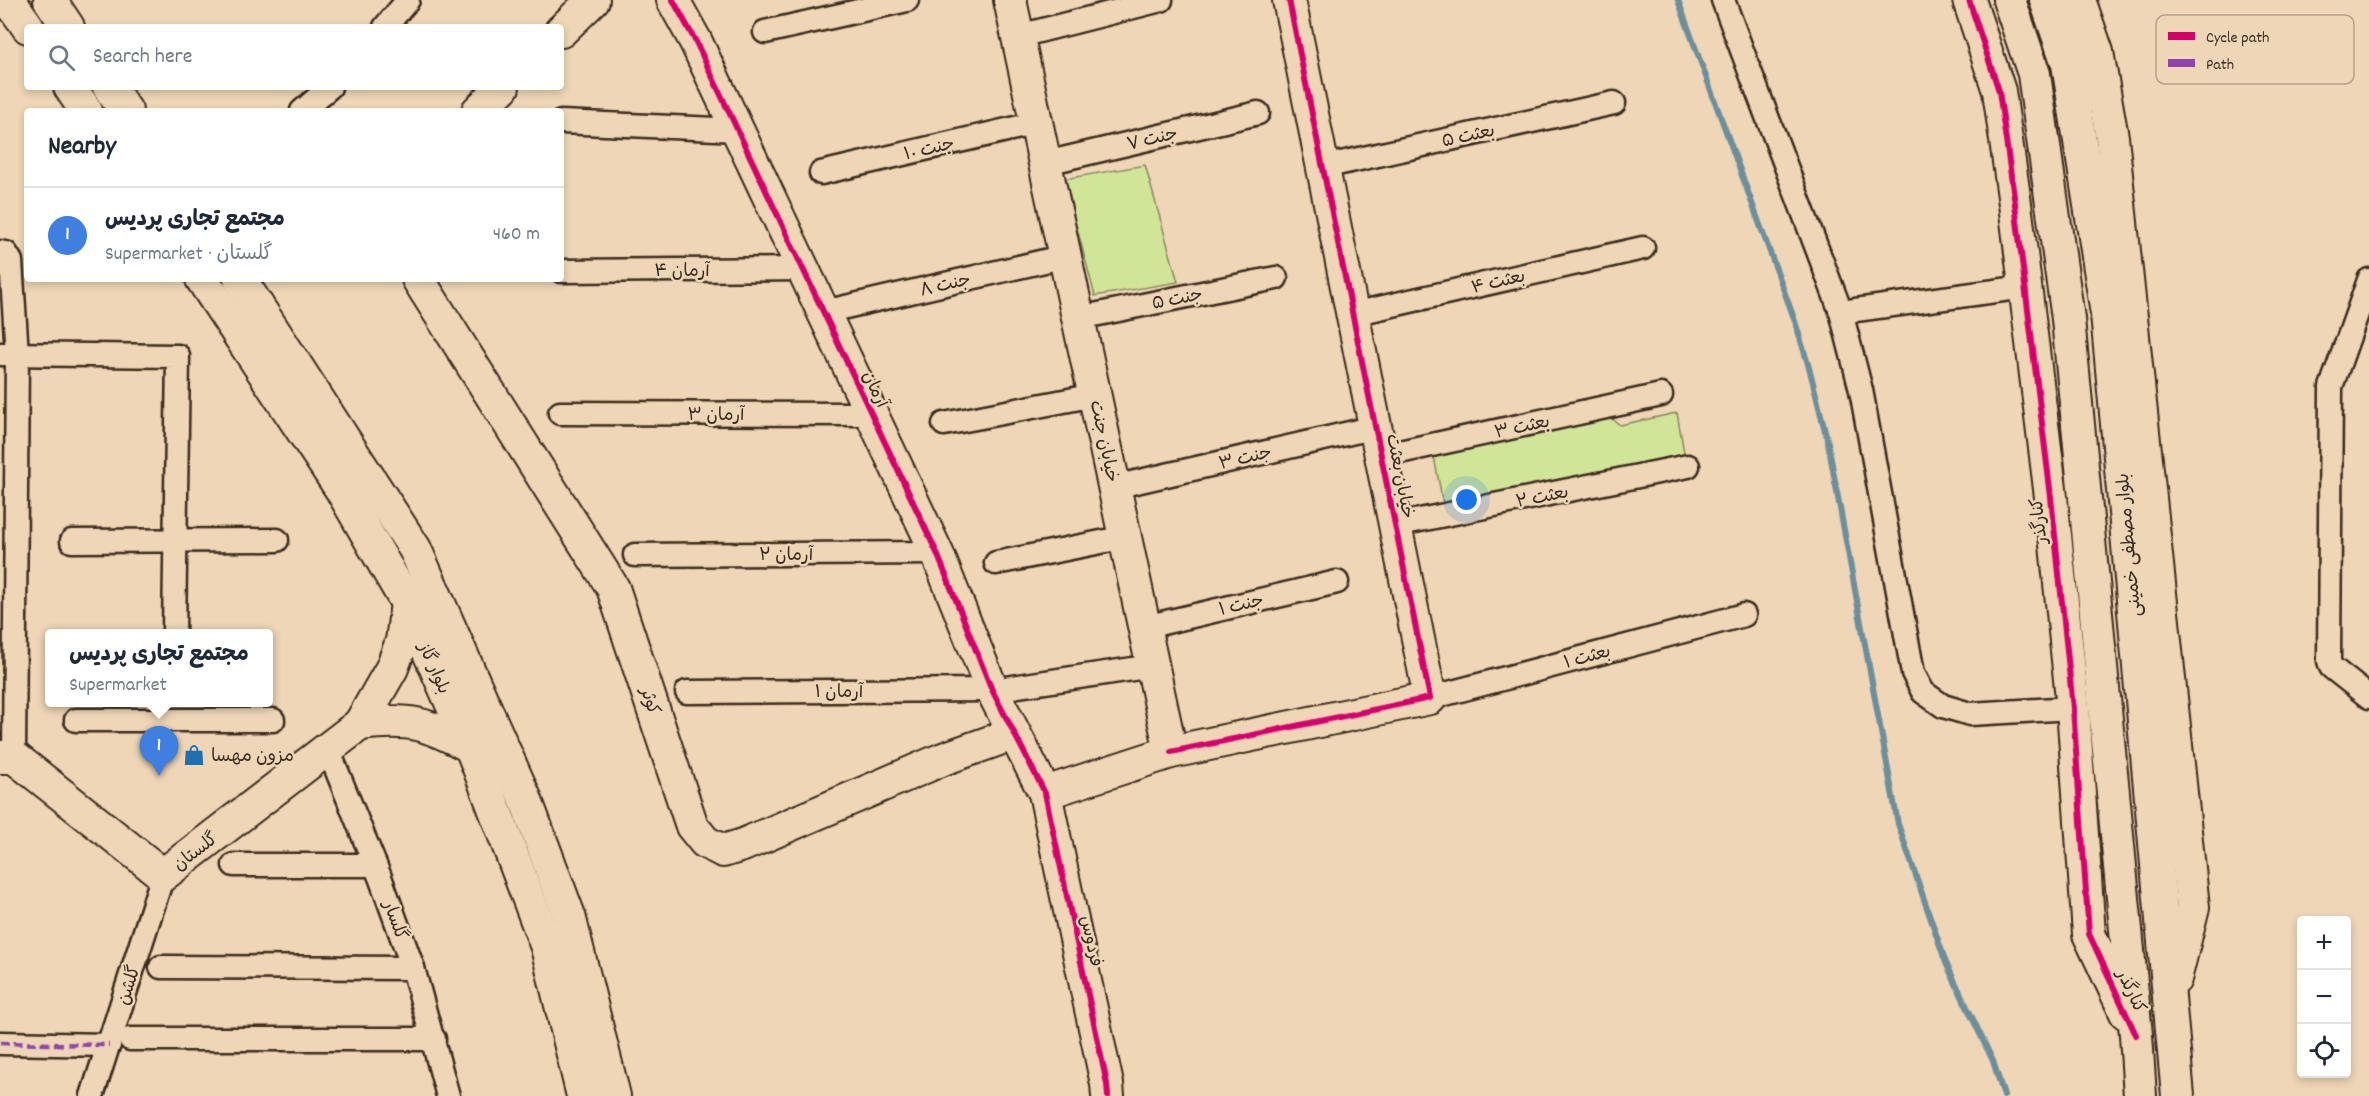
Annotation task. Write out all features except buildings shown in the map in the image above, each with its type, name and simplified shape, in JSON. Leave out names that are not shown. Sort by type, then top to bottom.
[{"type":"street","points":[[9,0],[26,24]]},
{"type":"street","points":[[50,0],[66,24]]},
{"type":"street","points":[[388,24],[408,0]]},
{"type":"street","points":[[564,28],[593,0]]},
{"type":"street","name":"آرمان","points":[[674,0],[738,130],[936,554],[1013,735],[1045,793]]},
{"type":"street","points":[[765,32],[907,0]]},
{"type":"street","name":"خیابان جنت","points":[[1010,0],[1171,752]]},
{"type":"street","points":[[1019,36],[1161,0]]},
{"type":"street","name":"خیابان بعثت","points":[[1289,0],[1430,698]]},
{"type":"street","points":[[1723,0],[1841,312],[1861,390],[1913,672],[1923,692],[1943,706],[1970,714],[2073,708]]},
{"type":"street","name":"کنارگذر","points":[[1969,0],[1999,91],[2025,287],[2051,497],[2073,708],[2089,934],[2136,1035]]},
{"type":"street","points":[[2009,0],[2034,74],[2068,319],[2140,1096]]},
{"type":"street","name":"بلوار مصطفی خمینی","points":[[2046,0],[2068,64],[2108,314],[2178,1096]]},
{"type":"street","name":"کنارگذر","points":[[2079,0],[2097,52],[2112,137],[2193,907],[2169,1000]]},
{"type":"street","points":[[72,90],[84,108]]},
{"type":"street","points":[[111,90],[124,108]]},
{"type":"street","points":[[306,108],[326,90]]},
{"type":"street","points":[[481,108],[500,90]]},
{"type":"street","name":"بعثت ۵","points":[[1323,167],[1614,103]]},
{"type":"street","name":"جنت ۷","points":[[1046,163],[1258,113]]},
{"type":"street","points":[[564,122],[738,130]]},
{"type":"street","name":"جنت ۱۰","points":[[821,173],[1037,123]]},
{"type":"street","name":"بعثت ۴","points":[[1353,314],[1644,248]]},
{"type":"street","points":[[0,252],[6,253],[11,261],[7,757]]},
{"type":"street","name":"جنت ۸","points":[[824,312],[1066,256]]},
{"type":"street","name":"آرمان ۴","points":[[564,271],[803,269]]},
{"type":"street","name":"جنت ۵","points":[[1079,318],[1276,278]]},
{"type":"street","points":[[2369,280],[2331,387],[2329,661],[2335,671],[2369,697]]},
{"type":"street","name":"بلوار گاز","points":[[204,282],[335,479],[407,603],[471,747],[547,947],[583,1096]]},
{"type":"street","name":"بلوار گاز","points":[[242,282],[415,549],[525,798],[565,906],[614,1096]]},
{"type":"street","name":"کوثر","points":[[420,282],[613,588],[692,826],[705,843],[723,851],[742,845],[944,759],[1013,735]]},
{"type":"street","points":[[1841,312],[2025,287]]},
{"type":"street","points":[[9,354],[178,356],[174,629]]},
{"type":"street","points":[[944,424],[1095,394]]},
{"type":"street","name":"بعثت ۳","points":[[1378,442],[1661,394]]},
{"type":"street","name":"آرمان ۳","points":[[560,413],[871,414]]},
{"type":"street","name":"جنت ۳","points":[[1114,487],[1378,442]]},
{"type":"street","name":"بعثت ۲","points":[[1395,525],[1688,466]]},
{"type":"street","points":[[996,563],[1126,537]]},
{"type":"street","points":[[72,541],[277,540]]},
{"type":"street","name":"آرمان ۲","points":[[635,555],[936,554]]},
{"type":"street","name":"جنت ۱","points":[[1145,627],[1337,582]]},
{"type":"street","name":"گلستان","points":[[7,757],[163,875],[360,724],[392,668],[402,641],[407,603]]},
{"type":"street","name":"بعثت ۱","points":[[1430,698],[1744,615]]},
{"type":"street","name":"آرمان ۱","points":[[687,692],[992,690],[1153,666]]},
{"type":"street","points":[[1045,793],[1171,752],[1430,698]]},
{"type":"street","points":[[76,720],[174,711],[273,720]]},
{"type":"street","points":[[360,724],[386,721],[413,722],[438,730],[471,747]]},
{"type":"street","name":"گلسار","points":[[328,749],[375,865],[413,968],[448,1096]]},
{"type":"street","name":"فردوس","points":[[1045,793],[1108,1096]]},
{"type":"street","points":[[234,865],[375,865]]},
{"type":"street","name":"گلشن","points":[[92,1096],[119,1042],[163,875]]},
{"type":"street","points":[[161,967],[413,968]]},
{"type":"street","points":[[0,1043],[434,1039]]},
{"type":"green space","points":[[1145,165],[1178,282],[1095,296],[1064,179]]},
{"type":"green space","points":[[1677,413],[1685,458],[1444,508],[1434,457],[1611,418],[1620,425]]},
{"type":"waterway","points":[[1678,0],[1795,321],[1810,371],[1828,443],[1898,824],[1946,963],[1993,1061],[2004,1096]]},
{"type":"marked path","points":[[0,1043],[109,1045]]},
{"type":"cycle path","points":[[673,0],[696,42],[937,553],[992,690],[1045,793],[1108,1096]]},
{"type":"cycle path","points":[[1171,752],[1430,698],[1289,0]]},
{"type":"cycle path","points":[[1969,0],[1999,91],[2015,204],[2051,497],[2073,708],[2089,934],[2136,1035]]},
{"type":"place","name":"مزون مهسا","points":[[194,755]]},
{"type":"place","name":"مجتمع تجاری پردیس","points":[[159,776]]}]
